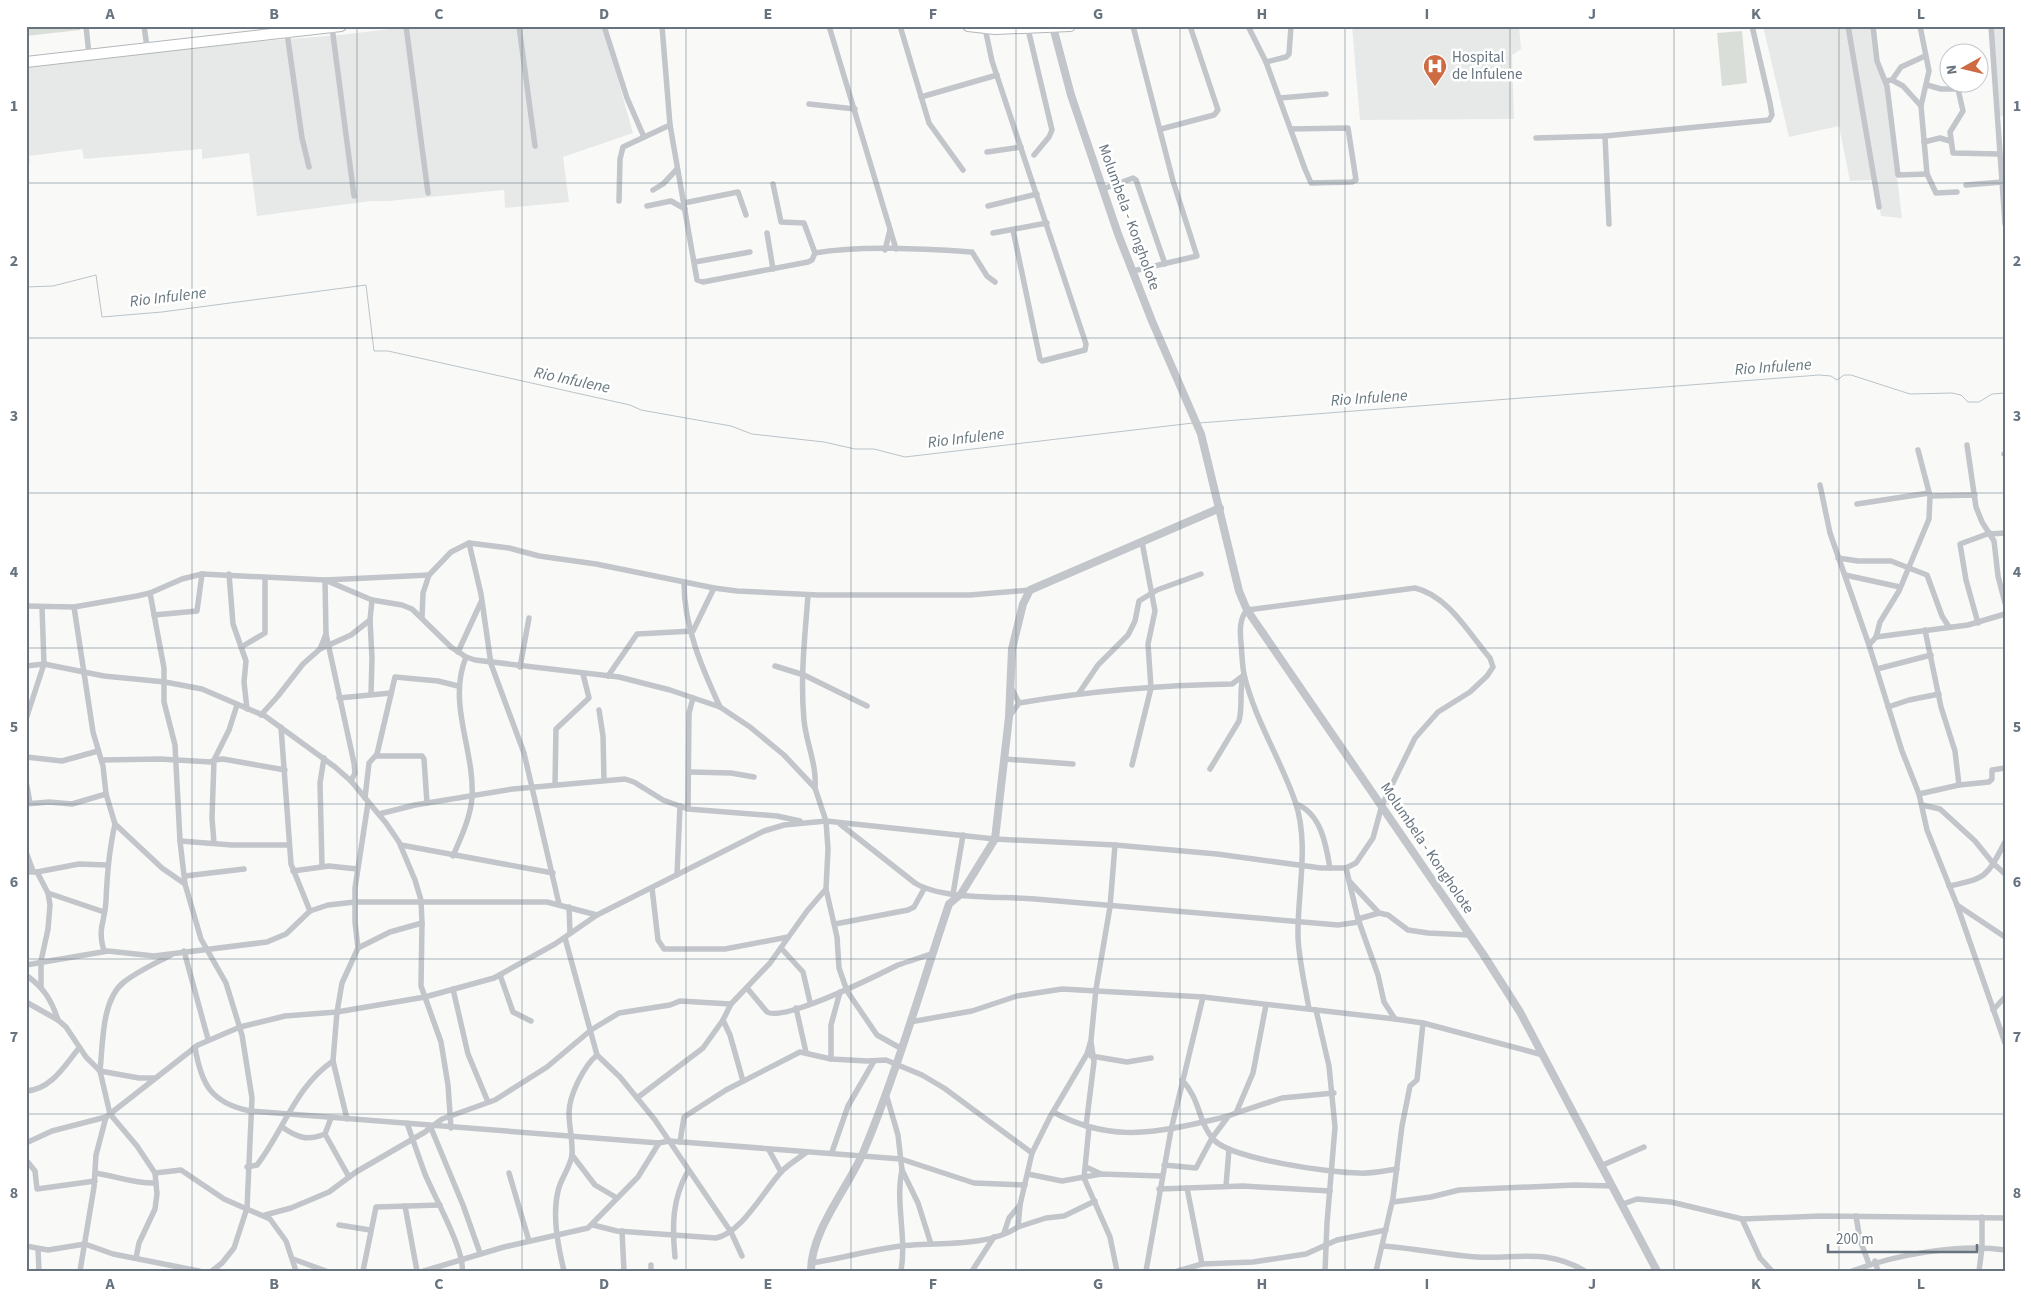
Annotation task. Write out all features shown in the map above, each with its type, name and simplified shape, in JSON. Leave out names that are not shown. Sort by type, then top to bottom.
[{"type":"highway","points":[[968,26],[1028,29],[1070,26]]},
{"type":"highway","points":[[26,62],[263,30],[287,33],[337,27]]},
{"type":"street","points":[[86,26],[89,55]]},
{"type":"street","points":[[144,26],[147,47]]},
{"type":"street","points":[[406,26],[428,193]]},
{"type":"street","points":[[518,26],[536,146]]},
{"type":"street","points":[[604,26],[627,98],[644,137]]},
{"type":"street","points":[[662,26],[670,125],[696,262],[696,278],[700,282],[808,262],[815,253],[832,250],[896,249],[972,252],[987,276],[995,282]]},
{"type":"street","points":[[829,26],[896,249]]},
{"type":"street","points":[[900,26],[930,123],[963,170]]},
{"type":"street","points":[[1133,26],[1173,181],[1197,255],[1133,271]]},
{"type":"street","points":[[1161,129],[1214,115],[1218,110],[1190,26]]},
{"type":"street","points":[[1248,26],[1266,62],[1280,98],[1291,130],[1311,182],[1352,182],[1356,180],[1348,128],[1291,130]]},
{"type":"street","points":[[1266,62],[1286,57],[1289,54],[1291,26]]},
{"type":"street","points":[[1536,138],[1605,136],[1769,120],[1772,115],[1770,103],[1752,26]]},
{"type":"street","points":[[1848,26],[1878,207]]},
{"type":"street","points":[[1873,26],[1876,61],[1888,81],[1898,175],[1927,174]]},
{"type":"street","points":[[1920,26],[1929,71],[1921,106],[1927,174],[1934,192],[1957,192]]},
{"type":"street","points":[[1991,26],[2005,224]]},
{"type":"street","points":[[337,27],[354,196]]},
{"type":"street","name":"Molumbela - Kongholote","points":[[1053,27],[1071,95],[1103,189],[1152,321],[1200,434],[1220,508],[1239,591],[1246,610],[1382,805],[1520,1012],[1603,1165],[1657,1271]]},
{"type":"street","points":[[992,28],[997,76],[1047,223],[1086,348],[1085,350],[1042,361],[1040,359],[1013,230]]},
{"type":"street","points":[[1028,29],[1052,130],[1049,137],[1034,155]]},
{"type":"street","points":[[287,33],[302,138],[309,167]]},
{"type":"street","points":[[1888,81],[1901,66],[1925,56]]},
{"type":"street","points":[[921,97],[997,76]]},
{"type":"street","points":[[1888,81],[1903,86],[1921,106]]},
{"type":"street","points":[[1927,85],[1941,89],[1958,89],[1963,111],[1951,129],[1950,140],[1954,153],[1999,154]]},
{"type":"street","points":[[1280,98],[1326,94]]},
{"type":"street","points":[[809,104],[855,109]]},
{"type":"street","points":[[619,201],[621,151],[623,147],[670,125]]},
{"type":"street","points":[[1605,136],[1609,224]]},
{"type":"street","points":[[1924,142],[1940,138],[1950,140]]},
{"type":"street","points":[[987,152],[1022,147]]},
{"type":"street","points":[[653,190],[663,184],[677,168]]},
{"type":"street","points":[[1103,189],[1133,178],[1136,180],[1164,264]]},
{"type":"street","points":[[1966,185],[2002,182]]},
{"type":"street","points":[[773,184],[781,222],[804,223],[815,253]]},
{"type":"street","points":[[647,206],[671,200],[684,206],[738,192],[746,215]]},
{"type":"street","points":[[988,206],[1037,194]]},
{"type":"street","points":[[993,233],[1047,223]]},
{"type":"street","points":[[884,250],[890,228]]},
{"type":"street","points":[[767,233],[773,269]]},
{"type":"street","points":[[696,262],[750,252]]},
{"type":"street","points":[[1967,445],[1978,513],[1996,547],[1998,576],[2005,603]]},
{"type":"street","points":[[1870,645],[1876,637],[1880,622],[1900,587],[1929,519],[1929,495],[1918,450]]},
{"type":"street","points":[[1820,485],[1838,558],[1870,645],[1902,751],[1920,794],[1927,830],[1957,905],[2005,1044]]},
{"type":"street","points":[[1857,504],[1929,495],[1975,495]]},
{"type":"street","points":[[422,617],[423,593],[429,575],[451,552],[469,543],[499,546],[539,556],[596,564],[714,588],[808,594],[970,595],[1030,590],[1220,508]]},
{"type":"street","points":[[1978,623],[1966,580],[1960,544],[1990,534],[2005,533]]},
{"type":"street","points":[[1132,765],[1151,688],[1148,644],[1155,611],[1142,542]]},
{"type":"street","points":[[469,543],[482,600],[491,664],[519,736],[533,788],[559,904]]},
{"type":"street","points":[[1838,558],[1858,561],[1891,561],[1908,567],[1930,579],[1942,616],[1949,627]]},
{"type":"street","points":[[26,606],[74,607],[150,593],[182,579],[202,574],[325,580],[429,575]]},
{"type":"street","points":[[154,616],[197,611],[202,574]]},
{"type":"street","points":[[229,574],[233,624],[243,646],[247,668],[244,682],[247,709]]},
{"type":"street","points":[[1079,693],[1098,664],[1128,635],[1135,621],[1139,601],[1158,590],[1201,574]]},
{"type":"street","points":[[1845,575],[1900,587]]},
{"type":"street","points":[[243,646],[265,633],[264,578]]},
{"type":"street","points":[[325,580],[372,600],[402,605],[412,609],[422,617],[440,638],[466,657],[491,664],[608,676],[646,683],[720,707],[767,740],[815,788]]},
{"type":"street","points":[[325,580],[326,634],[354,763],[355,773],[351,781]]},
{"type":"street","points":[[684,583],[685,606],[691,632],[720,707]]},
{"type":"street","points":[[691,632],[714,588]]},
{"type":"street","points":[[26,1143],[52,1131],[108,1115],[195,1047],[208,1039],[240,1027],[285,1016],[337,1012],[426,997],[500,975],[568,936],[597,915],[764,831],[784,825],[826,821],[995,840],[1115,845],[1217,854],[1301,865],[1330,868],[1346,868],[1356,863],[1373,838],[1382,805],[1419,733],[1438,712],[1470,692],[1487,676],[1493,667],[1490,658],[1452,610],[1424,590],[1415,588],[1246,610],[1241,624],[1244,676],[1296,804],[1302,849],[1301,865],[1298,921],[1299,955],[1334,1093],[1335,1127],[1325,1271]]},
{"type":"street","points":[[1030,590],[1023,604],[1012,649],[1011,688],[1008,697],[1009,717],[995,840],[949,904],[886,1093],[862,1154],[822,1229],[811,1267],[905,1246],[947,1244],[994,1237],[1046,1218],[1064,1216],[1095,1201]]},
{"type":"street","points":[[150,593],[165,682],[164,702],[176,760],[180,841],[185,884],[201,939],[208,948],[226,983],[240,1027],[252,1098],[257,1112]]},
{"type":"street","points":[[808,594],[802,666],[804,675],[804,724],[815,772],[815,788],[826,821],[828,849],[826,889],[834,924],[839,968],[847,991],[877,1035],[902,1048]]},
{"type":"street","points":[[371,694],[370,620],[372,600]]},
{"type":"street","points":[[458,652],[482,600]]},
{"type":"street","points":[[26,719],[44,664],[42,607]]},
{"type":"street","points":[[74,607],[83,671],[98,751],[102,760],[106,794],[114,824],[107,864],[104,912],[100,933],[104,951]]},
{"type":"street","points":[[1876,637],[1978,623],[2005,614]]},
{"type":"street","points":[[520,667],[529,618]]},
{"type":"street","points":[[320,649],[330,647],[351,635],[370,620]]},
{"type":"street","points":[[1925,630],[1939,694],[1955,751],[1960,785]]},
{"type":"street","points":[[608,676],[637,634],[691,632]]},
{"type":"street","points":[[261,714],[303,664],[320,649],[326,634]]},
{"type":"street","points":[[1877,669],[1930,655]]},
{"type":"street","points":[[453,856],[467,823],[472,797],[469,753],[461,715],[458,686],[459,674],[466,657]]},
{"type":"street","points":[[26,666],[44,664],[104,676],[193,686],[261,714],[324,758],[351,781],[401,846],[421,900],[421,986],[440,1042],[448,1085],[451,1128]]},
{"type":"street","points":[[775,666],[804,675],[867,706]]},
{"type":"street","points":[[554,785],[556,729],[589,698],[583,674]]},
{"type":"street","points":[[347,1119],[333,1061],[337,1012],[345,974],[358,948],[355,902],[369,763],[376,756],[395,678],[399,676],[438,681],[458,686]]},
{"type":"street","points":[[1232,684],[1244,676]]},
{"type":"street","points":[[1210,769],[1239,722],[1240,687],[1244,676]]},
{"type":"street","points":[[1009,717],[1019,703],[1079,693],[1232,684],[1249,690]]},
{"type":"street","points":[[1011,688],[1019,703]]},
{"type":"street","points":[[339,698],[391,693]]},
{"type":"street","points":[[1888,707],[1909,700],[1939,694]]},
{"type":"street","points":[[688,808],[690,772],[689,713],[692,698]]},
{"type":"street","points":[[214,844],[212,818],[214,760],[229,730],[237,705]]},
{"type":"street","points":[[599,710],[603,731],[604,780]]},
{"type":"street","points":[[280,727],[285,770],[289,845],[293,871],[310,910]]},
{"type":"street","points":[[26,757],[62,761],[98,751]]},
{"type":"street","points":[[376,756],[422,756],[424,759],[427,803]]},
{"type":"street","points":[[322,866],[320,783],[324,758]]},
{"type":"street","points":[[1005,759],[1074,764]]},
{"type":"street","points":[[102,760],[206,762],[223,760],[285,770]]},
{"type":"street","points":[[1920,794],[1960,785],[1989,782],[1992,779],[1992,770],[2005,768]]},
{"type":"street","points":[[690,772],[731,773],[754,777]]},
{"type":"street","points":[[378,814],[427,803],[554,785],[604,780],[630,780],[650,793],[688,808],[784,817],[804,822]]},
{"type":"street","points":[[26,781],[28,804],[50,802],[72,804],[106,794]]},
{"type":"street","points":[[1296,804],[1302,806],[1311,815],[1322,832],[1330,868]]},
{"type":"street","points":[[677,875],[680,806]]},
{"type":"street","points":[[1922,806],[1940,810],[1975,841],[2005,874]]},
{"type":"street","points":[[784,817],[784,825]]},
{"type":"street","points":[[114,824],[168,873],[185,884]]},
{"type":"street","points":[[840,824],[858,840],[924,889],[945,894],[1338,925],[1378,913],[1388,915],[1413,931],[1470,935]]},
{"type":"street","points":[[957,894],[963,835]]},
{"type":"street","points":[[180,841],[214,844],[289,845]]},
{"type":"street","points":[[1949,886],[1978,880],[1995,864],[2005,842]]},
{"type":"street","points":[[1018,1227],[1020,1205],[1032,1153],[1053,1112],[1087,1054],[1091,1040],[1096,989],[1110,907],[1115,845]]},
{"type":"street","points":[[401,846],[553,873]]},
{"type":"street","points":[[26,852],[32,872],[48,893],[104,912]]},
{"type":"street","points":[[32,872],[80,864],[107,864]]},
{"type":"street","points":[[293,871],[322,866],[357,870]]},
{"type":"street","points":[[1346,868],[1358,920],[1378,975],[1384,1002],[1382,1017]]},
{"type":"street","points":[[185,876],[244,869]]},
{"type":"street","points":[[1350,882],[1378,913]]},
{"type":"street","points":[[652,888],[658,940],[664,949],[725,949],[788,937]]},
{"type":"street","points":[[637,1098],[703,1048],[723,1020],[731,1004],[781,948],[826,889]]},
{"type":"street","points":[[834,924],[908,910],[914,906],[924,889]]},
{"type":"street","points":[[41,986],[41,961],[48,929],[48,893]]},
{"type":"street","points":[[26,965],[104,951],[120,950],[154,956],[273,940],[286,934],[310,910],[328,905],[355,902],[396,903],[421,900],[530,901],[559,904],[597,915]]},
{"type":"street","points":[[1957,905],[2005,937]]},
{"type":"street","points":[[569,907],[568,936],[597,1055],[637,1098],[669,1140],[688,1171],[731,1232],[742,1256]]},
{"type":"street","points":[[358,948],[390,932],[422,923]]},
{"type":"street","points":[[781,948],[803,972],[810,1002]]},
{"type":"street","points":[[184,951],[208,1039]]},
{"type":"street","points":[[80,1271],[94,1181],[97,1148],[108,1115],[100,1071],[103,1028],[117,990],[122,983],[176,953]]},
{"type":"street","points":[[747,988],[770,1014],[781,1014],[810,1002],[847,991],[898,965],[931,954]]},
{"type":"street","points":[[26,975],[41,986],[52,1003],[58,1020]]},
{"type":"street","points":[[500,975],[513,1012],[531,1021]]},
{"type":"street","points":[[453,989],[468,1054],[488,1102]]},
{"type":"street","points":[[910,1022],[972,1011],[1017,996],[1046,990],[1096,989],[1203,997],[1423,1023],[1542,1055]]},
{"type":"street","points":[[831,1060],[831,1025],[840,992]]},
{"type":"street","points":[[1146,1271],[1161,1176],[1203,997]]},
{"type":"street","points":[[1993,1010],[2005,997]]},
{"type":"street","points":[[265,1215],[328,1192],[349,1176],[450,1115],[488,1102],[547,1067],[591,1030],[622,1012],[670,1005],[680,1001],[731,1004]]},
{"type":"street","points":[[26,1002],[58,1020],[66,1027],[79,1048],[93,1066],[100,1071],[139,1078],[154,1078]]},
{"type":"street","points":[[1384,1002],[1395,1019]]},
{"type":"street","points":[[1236,1113],[1253,1073],[1266,1005]]},
{"type":"street","points":[[796,1008],[806,1052]]},
{"type":"street","points":[[723,1020],[730,1036],[743,1081]]},
{"type":"street","points":[[1376,1271],[1393,1202],[1410,1086],[1417,1080],[1423,1023]]},
{"type":"street","points":[[1091,1040],[1094,1058],[1084,1178],[1113,1245],[1117,1271]]},
{"type":"street","points":[[195,1047],[203,1080],[214,1096],[234,1106],[250,1111],[407,1123],[431,1127],[571,1135],[659,1143],[669,1140],[769,1150],[862,1154],[901,1158],[974,1183],[1025,1185]]},
{"type":"street","points":[[26,1091],[37,1090],[54,1078],[64,1069],[79,1048]]},
{"type":"street","points":[[680,1142],[684,1117],[743,1081],[792,1055],[806,1052],[831,1060],[886,1060],[896,1063],[944,1088],[1032,1153]]},
{"type":"street","points":[[1087,1054],[1094,1058],[1127,1062],[1151,1058]]},
{"type":"street","points":[[564,1271],[555,1210],[558,1191],[572,1154],[569,1107],[589,1063],[597,1055]]},
{"type":"street","points":[[247,1167],[257,1165],[282,1127],[299,1095],[333,1061]]},
{"type":"street","points":[[832,1152],[848,1106],[874,1061]]},
{"type":"street","points":[[1182,1080],[1195,1096],[1203,1122],[1212,1138],[1228,1149],[1283,1163],[1332,1170],[1360,1173],[1397,1169]]},
{"type":"street","points":[[886,1093],[898,1135],[901,1158],[900,1192],[905,1246],[901,1271]]},
{"type":"street","points":[[1053,1112],[1088,1127],[1131,1134],[1171,1130],[1227,1118],[1236,1113],[1282,1098],[1334,1093]]},
{"type":"street","points":[[212,1271],[222,1263],[234,1248],[247,1208],[247,1167],[252,1098]]},
{"type":"street","points":[[108,1115],[136,1146],[155,1173],[155,1209],[139,1243],[136,1258]]},
{"type":"street","points":[[331,1118],[326,1134],[349,1176]]},
{"type":"street","points":[[1164,1165],[1196,1168],[1212,1138],[1227,1118]]},
{"type":"street","points":[[407,1123],[463,1267]]},
{"type":"street","points":[[282,1127],[304,1139],[326,1134]]},
{"type":"street","points":[[431,1127],[466,1212],[480,1253]]},
{"type":"street","points":[[424,1271],[463,1267],[480,1253],[582,1231],[593,1225],[643,1170],[659,1143]]},
{"type":"street","points":[[1603,1165],[1644,1147]]},
{"type":"street","points":[[1226,1186],[1228,1149]]},
{"type":"street","points":[[769,1150],[781,1172]]},
{"type":"street","points":[[593,1225],[622,1231],[716,1238],[731,1232],[781,1172],[807,1152]]},
{"type":"street","points":[[572,1154],[595,1186],[617,1198]]},
{"type":"street","points":[[26,1160],[35,1171],[37,1189],[94,1181]]},
{"type":"street","points":[[1086,1167],[1101,1174]]},
{"type":"street","points":[[155,1173],[180,1170],[224,1199],[265,1215],[280,1230],[294,1259],[296,1271]]},
{"type":"street","points":[[902,1170],[918,1203],[931,1244]]},
{"type":"street","points":[[675,1257],[673,1234],[676,1200],[688,1171]]},
{"type":"street","points":[[95,1173],[118,1176],[143,1183],[156,1183]]},
{"type":"street","points":[[510,1173],[529,1241]]},
{"type":"street","points":[[1028,1174],[1062,1181],[1101,1174],[1161,1176]]},
{"type":"street","points":[[1393,1202],[1467,1190],[1575,1185],[1613,1186]]},
{"type":"street","points":[[1159,1189],[1226,1186],[1330,1191]]},
{"type":"street","points":[[1187,1188],[1202,1264]]},
{"type":"street","points":[[1623,1204],[1637,1199],[1671,1202],[1742,1219],[1856,1216],[2005,1218]]},
{"type":"street","points":[[363,1271],[376,1207],[440,1205]]},
{"type":"street","points":[[1004,1233],[1009,1218],[1020,1205]]},
{"type":"street","points":[[405,1206],[417,1271]]},
{"type":"street","points":[[1856,1216],[1860,1240],[1878,1271]]},
{"type":"street","points":[[1979,1271],[1982,1248],[1982,1217]]},
{"type":"street","points":[[1742,1219],[1760,1258],[1772,1271]]},
{"type":"street","points":[[339,1225],[370,1230]]},
{"type":"street","points":[[1178,1271],[1202,1264],[1278,1259],[1313,1252],[1327,1244],[1386,1230]]},
{"type":"street","points":[[622,1231],[624,1271]]},
{"type":"street","points":[[972,1271],[994,1237]]},
{"type":"street","points":[[26,1246],[57,1250],[85,1244],[113,1254],[199,1271]]},
{"type":"street","points":[[1382,1246],[1476,1257],[1527,1255],[1558,1258],[1585,1271]]},
{"type":"street","points":[[1852,1271],[1872,1263],[1904,1255],[1982,1248],[2005,1250]]},
{"type":"street","points":[[38,1249],[39,1271]]},
{"type":"street","points":[[294,1259],[326,1271]]},
{"type":"shaded area","points":[[26,26],[80,26],[80,30],[26,36]]},
{"type":"shaded area","points":[[415,26],[603,26],[633,133],[563,157],[569,202],[505,208],[504,190],[371,201],[257,216],[249,153],[202,159],[202,149],[84,159],[82,149],[29,156],[30,162],[26,163],[26,64],[124,52],[340,35]]},
{"type":"shaded area","name":"Hospital de Infulene","points":[[1352,26],[1519,26],[1521,49],[1512,55],[1514,119],[1360,120]]},
{"type":"shaded area","points":[[1763,26],[1872,26],[1874,53],[1886,86],[1902,218],[1881,216],[1876,180],[1850,181],[1839,126],[1789,137]]},
{"type":"shaded area","points":[[1990,26],[2005,26],[2005,116],[1996,117]]},
{"type":"shaded area","points":[[1742,31],[1747,83],[1722,86],[1717,33]]},
{"type":"waterway","name":"Rio Infulene","points":[[26,287],[53,286],[96,275],[102,317],[162,312],[366,285],[374,351],[388,351],[630,405],[641,410],[731,426],[752,434],[824,442],[855,449],[874,449],[905,457],[1193,423]]},
{"type":"waterway","name":"Rio Infulene","points":[[1199,423],[1819,375],[1831,376],[1837,380],[1844,375],[1851,375],[1910,394],[1952,393],[1961,395],[1968,402],[1979,402],[1992,394],[2005,393]]},
{"type":"place","name":"Hospital de Infulene","points":[[1435,87]]}]
